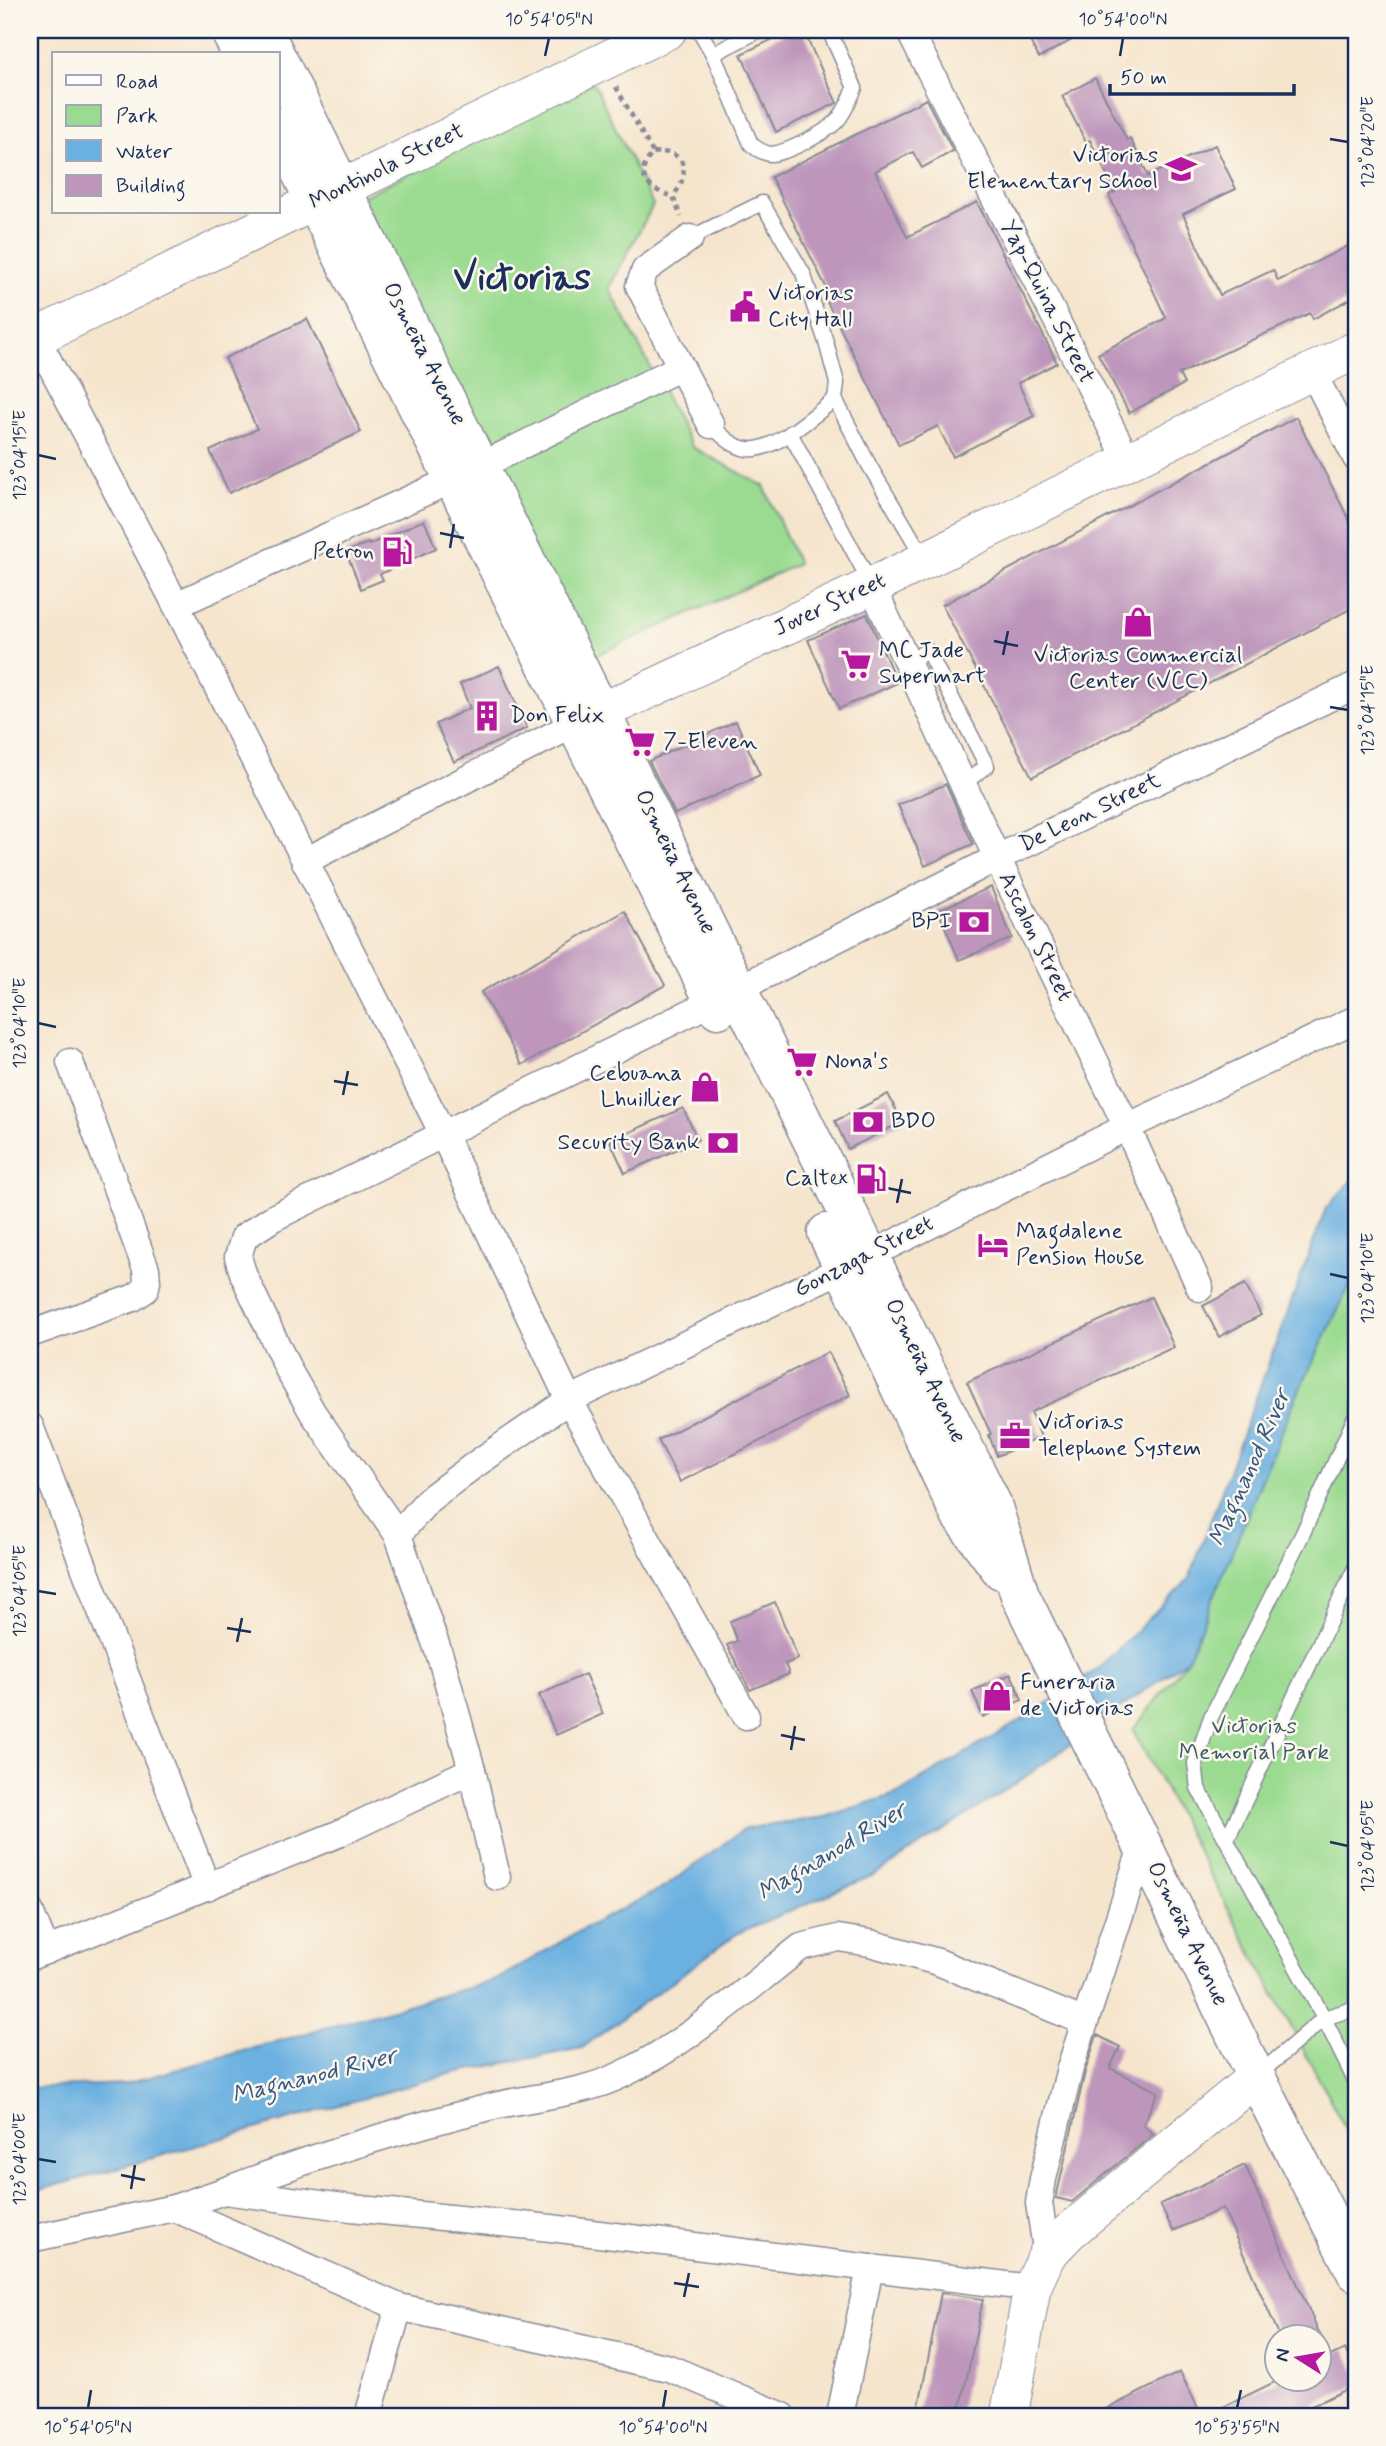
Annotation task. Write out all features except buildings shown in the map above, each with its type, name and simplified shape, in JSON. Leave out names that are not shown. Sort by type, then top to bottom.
[{"type":"main road","points":[[229,30],[241,52]]},
{"type":"main road","points":[[263,30],[274,52]]},
{"type":"main road","name":"Osmeña Avenue","points":[[280,65],[329,196],[856,1262],[960,1515],[1020,1595],[1256,2077],[1356,2272]]},
{"type":"main road","name":"Osmeña Avenue","points":[[280,130],[329,196]]},
{"type":"street","name":"Montinola Street","points":[[33,338],[668,30]]},
{"type":"street","name":"Yap-Quina Street","points":[[909,30],[1128,461]]},
{"type":"street","points":[[690,238],[646,270],[639,286],[711,425]]},
{"type":"street","points":[[33,338],[176,605],[443,1135],[569,1401],[746,1716]]},
{"type":"street","name":"Jover Street","points":[[305,861],[588,718],[872,586],[1356,350]]},
{"type":"street","points":[[176,605],[467,473],[681,367]]},
{"type":"street","points":[[1313,373],[1356,458]]},
{"type":"street","name":"Ascalon Street","points":[[872,586],[997,858],[1128,1127],[1200,1288]]},
{"type":"street","name":"De Leon Street","points":[[496,1877],[472,1770],[442,1662],[398,1535],[313,1413],[290,1373],[244,1276],[238,1257],[244,1237],[274,1217],[997,858],[1356,685]]},
{"type":"street","name":"Gonzaga Street","points":[[398,1535],[428,1500],[569,1401],[1128,1127],[1356,1019]]},
{"type":"street","points":[[30,1334],[132,1298],[145,1290],[147,1282],[146,1269],[70,1062]]},
{"type":"street","points":[[30,1426],[207,1887]]},
{"type":"street","points":[[30,1911],[38,1954],[338,1835],[472,1770]]},
{"type":"street","points":[[1047,2255],[1040,2203],[1043,2179],[1070,2068],[1143,1844]]},
{"type":"street","points":[[30,2239],[174,2208],[272,2172],[375,2140],[495,2106],[566,2093],[622,2075],[682,2038],[801,1947],[821,1941],[838,1938],[870,1943],[938,1962],[1085,2022]]},
{"type":"street","points":[[1009,2416],[1032,2288],[1047,2255],[1069,2232],[1256,2077]]},
{"type":"street","points":[[224,2191],[351,2208],[551,2228],[1032,2288]]},
{"type":"street","points":[[174,2208],[399,2307],[669,2368],[783,2416]]},
{"type":"street","points":[[840,2416],[870,2268]]},
{"type":"street","points":[[372,2416],[370,2409],[399,2307]]},
{"type":"lane","points":[[699,30],[713,54],[751,144],[761,152],[774,154],[796,146],[835,123],[848,105],[855,88],[829,30]]},
{"type":"lane","points":[[713,54],[760,30]]},
{"type":"lane","points":[[690,238],[762,203],[803,272],[837,383],[835,399],[869,465],[925,560]]},
{"type":"lane","points":[[711,425],[725,439],[743,449],[756,450],[790,433],[835,399]]},
{"type":"lane","points":[[790,433],[872,586]]},
{"type":"lane","points":[[1356,1415],[1303,1533],[1212,1717],[1195,1763],[1198,1788],[1324,2018],[1356,2083]]},
{"type":"lane","points":[[1227,1839],[1356,1566]]},
{"type":"lane","points":[[1256,2077],[1324,2018],[1356,2008]]},
{"type":"path","points":[[602,61],[653,153]]},
{"type":"path","points":[[664,151],[674,154],[681,163],[685,174],[683,185],[673,196],[652,190],[643,176],[646,160],[653,153],[664,151]]},
{"type":"path","points":[[673,196],[690,238]]},
{"type":"green space","points":[[593,82],[653,205],[609,288],[692,447],[764,486],[798,564],[588,659],[361,197]]},
{"type":"green space","name":"Victorias Memorial Park","points":[[1356,1272],[1356,2148],[1133,1730],[1188,1659],[1296,1397]]},
{"type":"water","name":"Magnanod River","points":[[1356,1176],[1356,1272],[1296,1397],[1188,1659],[1021,1780],[876,1874],[738,1933],[582,2048],[449,2074],[30,2193],[30,2088],[125,2084],[496,1980],[583,1929],[665,1887],[744,1829],[825,1817],[896,1794],[1035,1712],[1099,1668],[1189,1579],[1326,1208]]},
{"type":"place","name":"Victorias Elementary School","points":[[1181,169]]},
{"type":"place","name":"Victorias City Hall","points":[[745,307]]},
{"type":"place","name":"Petron","points":[[397,552]]},
{"type":"place","name":"Victorias Commercial Center (VCC)","points":[[1138,622]]},
{"type":"place","name":"MC Jade Supermart","points":[[856,664]]},
{"type":"place","name":"Don Felix","points":[[487,716]]},
{"type":"place","name":"7-Eleven","points":[[640,742]]},
{"type":"place","name":"BPI","points":[[974,922]]},
{"type":"place","name":"Nona's","points":[[802,1062]]},
{"type":"place","name":"Cebuana Lhuillier","points":[[705,1087]]},
{"type":"place","name":"BDO","points":[[868,1122]]},
{"type":"place","name":"Security Bank","points":[[723,1143]]},
{"type":"place","name":"Caltex","points":[[871,1179]]},
{"type":"place","name":"Magdalene Pension House","points":[[993,1245]]},
{"type":"place","name":"Victorias Telephone System","points":[[1015,1436]]},
{"type":"place","name":"Funeraria de Victorias","points":[[997,1696]]},
{"type":"district","name":"Victorias","points":[[522,279]]}]
